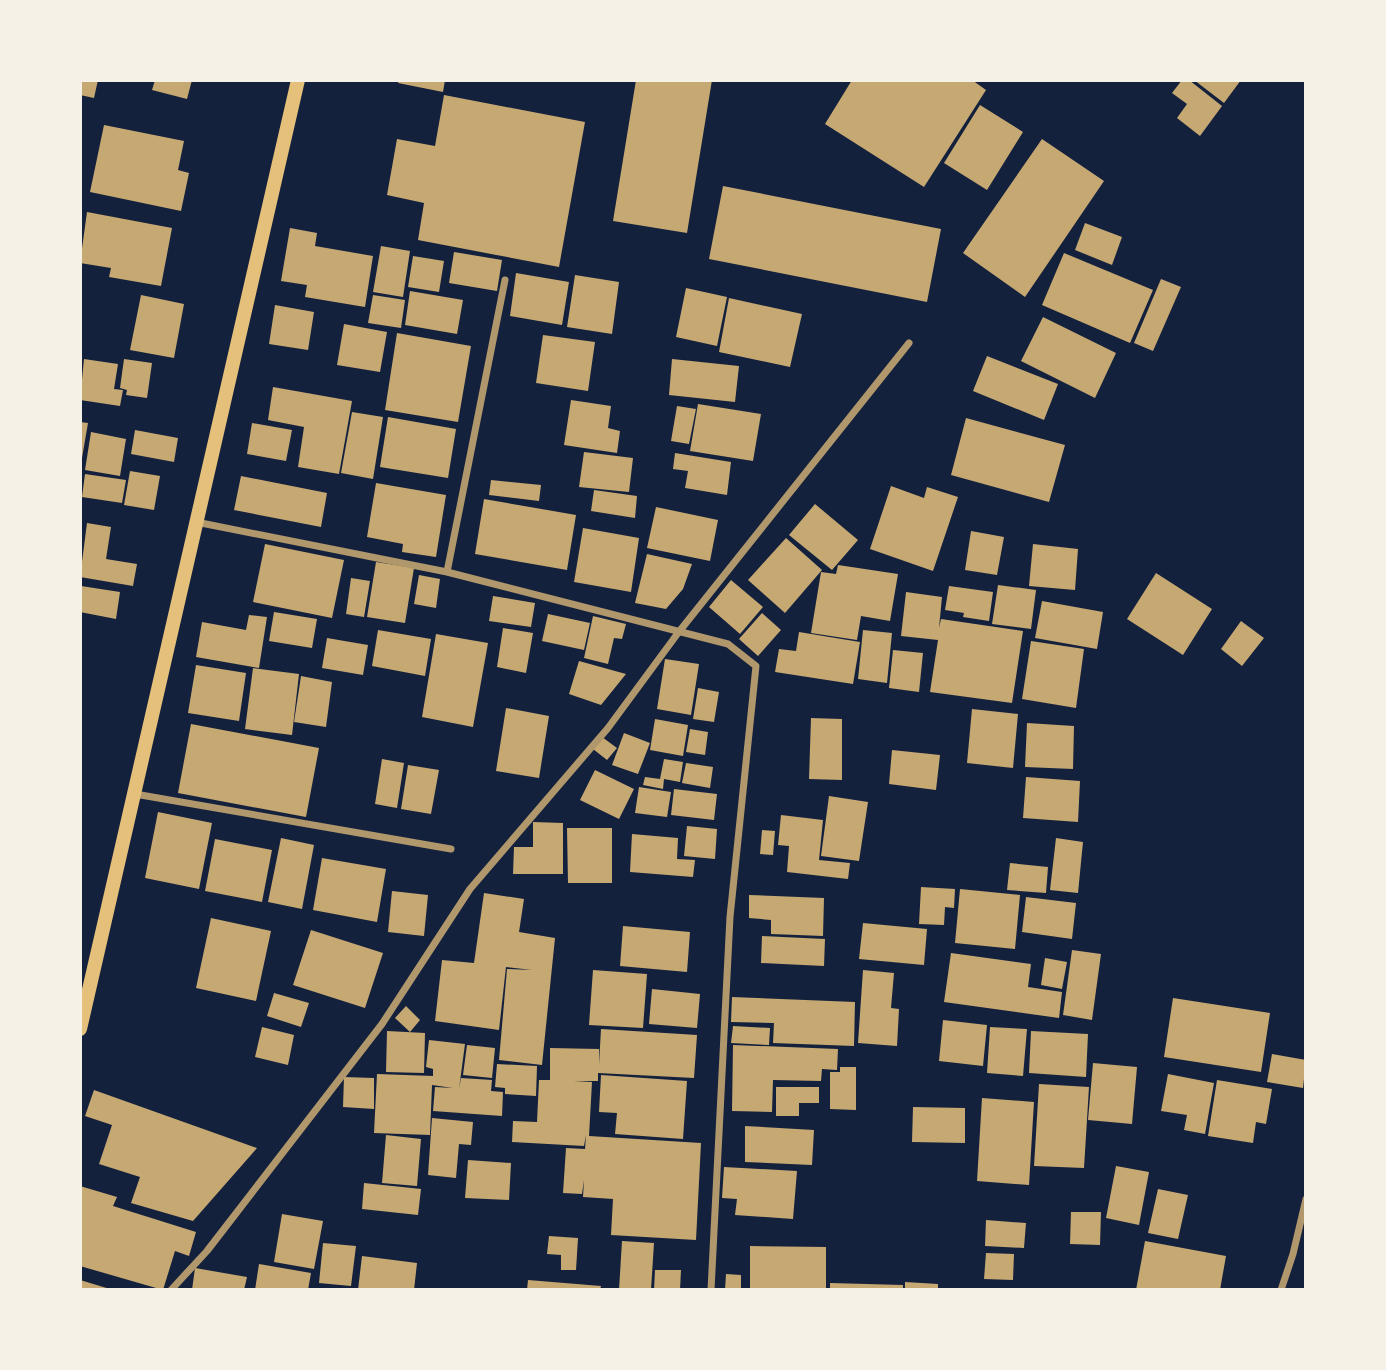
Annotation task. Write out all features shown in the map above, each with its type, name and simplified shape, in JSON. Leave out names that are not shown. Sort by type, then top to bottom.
[{"type":"main road","points":[[80,1029],[298,80]]},
{"type":"street","points":[[447,572],[505,281]]},
{"type":"street","points":[[171,1290],[207,1251],[382,1024],[470,889],[608,728],[678,632],[909,343]]},
{"type":"street","points":[[196,522],[447,572],[728,644],[757,666],[730,918],[711,1290]]},
{"type":"street","points":[[134,794],[451,849]]},
{"type":"street","points":[[1281,1290],[1306,1199]]},
{"type":"building","points":[[80,80],[98,80],[94,98],[80,95]]},
{"type":"building","points":[[155,80],[192,80],[187,99],[152,90]]},
{"type":"building","points":[[399,80],[445,80],[443,92],[398,83]]},
{"type":"building","points":[[636,80],[712,80],[687,233],[613,221]]},
{"type":"building","points":[[852,80],[972,80],[986,90],[924,187],[825,124]]},
{"type":"building","points":[[1182,80],[1189,80],[1222,106],[1200,136],[1177,118],[1187,104],[1172,93]]},
{"type":"building","points":[[1194,80],[1241,80],[1224,103]]},
{"type":"building","points":[[444,95],[585,122],[559,267],[418,240],[424,203],[387,195],[397,139],[435,146]]},
{"type":"building","points":[[980,105],[1023,132],[987,190],[944,163]]},
{"type":"building","points":[[104,125],[184,141],[178,170],[189,173],[181,211],[90,192]]},
{"type":"building","points":[[1042,139],[1104,181],[1025,297],[963,253]]},
{"type":"building","points":[[723,186],[941,229],[927,302],[709,259]]},
{"type":"building","points":[[87,212],[172,228],[161,286],[109,277],[111,268],[80,263]]},
{"type":"building","points":[[1085,223],[1122,237],[1112,265],[1075,250]]},
{"type":"building","points":[[290,228],[317,233],[315,246],[373,256],[365,307],[305,297],[307,285],[281,281]]},
{"type":"building","points":[[381,246],[410,251],[403,297],[373,292]]},
{"type":"building","points":[[454,252],[502,260],[497,291],[449,283]]},
{"type":"building","points":[[1064,253],[1153,290],[1130,343],[1042,305]]},
{"type":"building","points":[[413,256],[444,261],[439,292],[408,287]]},
{"type":"building","points":[[516,273],[569,282],[562,325],[510,316]]},
{"type":"building","points":[[575,275],[619,282],[612,334],[567,327]]},
{"type":"building","points":[[1161,279],[1181,287],[1153,351],[1134,343]]},
{"type":"building","points":[[686,288],[727,297],[717,346],[676,337]]},
{"type":"building","points":[[410,291],[463,300],[457,334],[405,325]]},
{"type":"building","points":[[141,295],[184,304],[174,358],[130,350]]},
{"type":"building","points":[[373,295],[405,300],[401,328],[368,323]]},
{"type":"building","points":[[729,298],[802,314],[790,367],[719,352]]},
{"type":"building","points":[[275,305],[314,312],[308,350],[269,344]]},
{"type":"building","points":[[1043,317],[1116,353],[1095,398],[1021,361]]},
{"type":"building","points":[[344,324],[387,332],[380,372],[337,365]]},
{"type":"building","points":[[397,333],[471,346],[458,422],[385,410]]},
{"type":"building","points":[[543,335],[595,342],[588,391],[536,383]]},
{"type":"building","points":[[987,356],[1058,384],[1044,420],[973,391]]},
{"type":"building","points":[[84,359],[118,364],[114,389],[123,390],[120,406],[80,400]]},
{"type":"building","points":[[124,359],[152,363],[147,398],[126,395],[127,390],[120,388]]},
{"type":"building","points":[[672,359],[739,366],[735,402],[669,395]]},
{"type":"building","points":[[273,387],[352,401],[339,474],[298,467],[304,427],[268,420]]},
{"type":"building","points":[[571,400],[611,406],[608,428],[620,431],[617,453],[564,445]]},
{"type":"building","points":[[698,404],[761,414],[753,461],[690,451]]},
{"type":"building","points":[[677,406],[696,409],[689,444],[671,441]]},
{"type":"building","points":[[352,412],[383,417],[373,479],[341,473]]},
{"type":"building","points":[[388,417],[456,429],[448,478],[380,467]]},
{"type":"building","points":[[966,418],[1065,445],[1049,502],[951,475]]},
{"type":"building","points":[[80,422],[88,423],[82,458],[80,458]]},
{"type":"building","points":[[252,423],[292,430],[286,461],[247,454]]},
{"type":"building","points":[[135,430],[178,438],[174,462],[131,454]]},
{"type":"building","points":[[91,432],[126,439],[120,476],[85,470]]},
{"type":"building","points":[[584,452],[633,458],[629,492],[579,487]]},
{"type":"building","points":[[675,453],[731,462],[727,495],[685,488],[688,471],[673,469]]},
{"type":"building","points":[[130,471],[160,476],[154,510],[124,505]]},
{"type":"building","points":[[85,474],[126,480],[122,503],[82,497]]},
{"type":"building","points":[[241,476],[327,493],[321,527],[234,510]]},
{"type":"building","points":[[491,480],[541,485],[539,501],[489,495]]},
{"type":"building","points":[[376,483],[446,495],[436,557],[402,552],[403,544],[367,537]]},
{"type":"building","points":[[891,486],[924,498],[927,487],[958,497],[933,571],[870,549]]},
{"type":"building","points":[[594,490],[637,496],[635,518],[591,511]]},
{"type":"building","points":[[484,499],[576,515],[567,570],[475,554]]},
{"type":"building","points":[[815,504],[858,540],[832,570],[789,535]]},
{"type":"building","points":[[656,507],[718,520],[710,561],[647,548]]},
{"type":"building","points":[[87,523],[111,527],[106,559],[137,564],[133,586],[80,577]]},
{"type":"building","points":[[583,528],[639,538],[631,592],[574,582]]},
{"type":"building","points":[[971,531],[1004,537],[997,575],[965,570]]},
{"type":"building","points":[[786,538],[822,570],[785,613],[748,580]]},
{"type":"building","points":[[265,544],[344,560],[332,618],[253,602]]},
{"type":"building","points":[[1033,544],[1078,549],[1075,590],[1029,586]]},
{"type":"building","points":[[647,554],[692,564],[683,589],[666,609],[635,603]]},
{"type":"building","points":[[376,562],[414,568],[405,623],[367,617]]},
{"type":"building","points":[[838,565],[898,574],[890,621],[861,616],[857,640],[811,633],[821,572],[836,574]]},
{"type":"building","points":[[1156,573],[1212,609],[1183,655],[1127,619]]},
{"type":"building","points":[[419,575],[440,579],[436,608],[414,604]]},
{"type":"building","points":[[351,578],[370,581],[364,617],[346,614]]},
{"type":"building","points":[[731,580],[763,607],[740,634],[709,607]]},
{"type":"building","points":[[998,585],[1036,590],[1031,629],[992,624]]},
{"type":"building","points":[[81,586],[120,592],[116,619],[80,612]]},
{"type":"building","points":[[949,586],[993,592],[989,621],[963,617],[964,613],[945,610]]},
{"type":"building","points":[[906,592],[942,597],[939,628],[941,619],[1023,631],[1012,703],[930,692],[938,640],[901,636]]},
{"type":"building","points":[[493,596],[535,603],[531,627],[489,621]]},
{"type":"building","points":[[1042,601],[1103,612],[1097,649],[1035,638]]},
{"type":"building","points":[[274,612],[317,619],[312,648],[269,641]]},
{"type":"building","points":[[762,613],[781,630],[758,656],[739,639]]},
{"type":"building","points":[[548,614],[590,623],[584,650],[542,641]]},
{"type":"building","points":[[249,615],[267,617],[259,668],[196,657],[202,622],[246,630]]},
{"type":"building","points":[[593,616],[626,624],[622,639],[614,638],[608,664],[584,658]]},
{"type":"building","points":[[1241,621],[1264,638],[1242,666],[1221,649]]},
{"type":"building","points":[[503,628],[533,633],[526,673],[497,667]]},
{"type":"building","points":[[378,630],[431,639],[425,676],[372,666]]},
{"type":"building","points":[[863,630],[892,633],[887,683],[858,679]]},
{"type":"building","points":[[799,632],[860,642],[853,684],[775,672],[779,649],[796,651]]},
{"type":"building","points":[[436,634],[488,643],[473,727],[422,717]]},
{"type":"building","points":[[327,638],[368,645],[363,675],[322,668]]},
{"type":"building","points":[[1031,641],[1084,649],[1076,708],[1022,699]]},
{"type":"building","points":[[893,650],[923,653],[919,692],[889,688]]},
{"type":"building","points":[[665,659],[699,664],[691,715],[657,709]]},
{"type":"building","points":[[579,661],[626,674],[601,705],[569,694]]},
{"type":"building","points":[[196,665],[246,673],[239,721],[188,713]]},
{"type":"building","points":[[253,668],[299,674],[292,735],[245,729]]},
{"type":"building","points":[[301,676],[332,682],[326,727],[294,722]]},
{"type":"building","points":[[698,688],[719,692],[714,722],[693,719]]},
{"type":"building","points":[[506,708],[549,716],[539,778],[496,771]]},
{"type":"building","points":[[972,709],[1018,714],[1013,768],[967,763]]},
{"type":"building","points":[[811,718],[842,719],[842,780],[809,779]]},
{"type":"building","points":[[655,719],[688,725],[683,756],[650,750]]},
{"type":"building","points":[[1027,723],[1074,726],[1073,769],[1025,767]]},
{"type":"building","points":[[191,724],[319,748],[306,817],[178,793]]},
{"type":"building","points":[[690,729],[708,732],[705,755],[686,752]]},
{"type":"building","points":[[624,733],[650,743],[638,774],[612,765]]},
{"type":"building","points":[[602,737],[617,748],[607,760],[593,749]]},
{"type":"building","points":[[892,750],[940,755],[936,790],[889,784]]},
{"type":"building","points":[[382,759],[404,763],[397,808],[375,804]]},
{"type":"building","points":[[664,759],[683,762],[680,782],[664,779],[663,789],[643,785],[645,777],[660,779]]},
{"type":"building","points":[[686,763],[713,767],[710,788],[682,783]]},
{"type":"building","points":[[408,765],[439,770],[431,814],[401,809]]},
{"type":"building","points":[[595,770],[634,789],[619,819],[580,800]]},
{"type":"building","points":[[1026,777],[1080,781],[1078,822],[1023,818]]},
{"type":"building","points":[[639,787],[671,792],[667,817],[635,813]]},
{"type":"building","points":[[674,789],[717,794],[714,820],[671,815]]},
{"type":"building","points":[[829,796],[868,802],[859,861],[821,856]]},
{"type":"building","points":[[158,812],[212,823],[199,889],[145,878]]},
{"type":"building","points":[[781,815],[823,820],[819,860],[850,863],[848,879],[787,872],[789,846],[778,845]]},
{"type":"building","points":[[533,822],[563,823],[563,874],[513,874],[514,847],[533,847]]},
{"type":"building","points":[[687,826],[717,829],[715,859],[684,856]]},
{"type":"building","points":[[567,828],[612,828],[612,883],[568,883]]},
{"type":"building","points":[[762,830],[775,831],[773,855],[760,854]]},
{"type":"building","points":[[632,834],[678,838],[677,859],[695,860],[693,877],[630,872]]},
{"type":"building","points":[[281,838],[314,845],[302,909],[268,902]]},
{"type":"building","points":[[1056,838],[1083,842],[1078,893],[1050,890]]},
{"type":"building","points":[[215,839],[272,850],[262,902],[205,891]]},
{"type":"building","points":[[322,858],[386,869],[377,922],[313,910]]},
{"type":"building","points":[[1010,863],[1048,867],[1046,893],[1007,890]]},
{"type":"building","points":[[921,887],[955,889],[954,908],[945,907],[944,925],[919,924]]},
{"type":"building","points":[[960,889],[1020,895],[1015,949],[955,943]]},
{"type":"building","points":[[392,891],[428,895],[424,936],[388,932]]},
{"type":"building","points":[[484,893],[524,899],[519,932],[555,938],[542,1065],[499,1060],[507,969],[532,970],[506,967],[499,1030],[435,1021],[442,960],[474,963]]},
{"type":"building","points":[[749,895],[824,898],[823,936],[771,934],[771,920],[749,918]]},
{"type":"building","points":[[1026,897],[1076,903],[1072,939],[1022,932]]},
{"type":"building","points":[[211,918],[271,931],[256,1001],[196,988]]},
{"type":"building","points":[[863,923],[927,929],[924,965],[859,959]]},
{"type":"building","points":[[623,926],[690,932],[687,972],[620,966]]},
{"type":"building","points":[[311,930],[383,953],[365,1008],[293,985]]},
{"type":"building","points":[[762,936],[825,939],[824,966],[761,963]]},
{"type":"building","points":[[1072,950],[1101,954],[1092,1020],[1063,1015]]},
{"type":"building","points":[[951,953],[1031,964],[1028,987],[1062,992],[1059,1018],[944,1002]]},
{"type":"building","points":[[1045,958],[1067,962],[1062,989],[1041,985]]},
{"type":"building","points":[[593,970],[647,974],[643,1028],[589,1025]]},
{"type":"building","points":[[863,970],[894,973],[891,1008],[899,1009],[897,1046],[858,1043]]},
{"type":"building","points":[[652,989],[700,994],[697,1028],[649,1024]]},
{"type":"building","points":[[274,993],[309,1003],[301,1027],[267,1016]]},
{"type":"building","points":[[732,997],[855,1002],[854,1046],[773,1043],[774,1023],[731,1022]]},
{"type":"building","points":[[1173,998],[1270,1013],[1261,1072],[1164,1057]]},
{"type":"building","points":[[406,1006],[420,1020],[410,1032],[395,1018]]},
{"type":"building","points":[[943,1020],[987,1025],[983,1066],[939,1061]]},
{"type":"building","points":[[733,1026],[770,1028],[769,1045],[731,1043]]},
{"type":"building","points":[[262,1027],[294,1035],[288,1065],[255,1057]]},
{"type":"building","points":[[990,1027],[1027,1029],[1023,1076],[987,1073]]},
{"type":"building","points":[[601,1029],[697,1035],[694,1078],[598,1073],[598,1081],[574,1081],[592,1082],[589,1136],[701,1143],[696,1240],[611,1235],[613,1199],[583,1197],[584,1180],[582,1194],[563,1193],[566,1148],[585,1149],[586,1135],[584,1146],[512,1142],[513,1121],[537,1122],[539,1080],[550,1080],[550,1048],[599,1049],[599,1064]]},
{"type":"building","points":[[387,1031],[425,1033],[424,1073],[386,1072]]},
{"type":"building","points":[[1031,1031],[1088,1034],[1086,1077],[1029,1073]]},
{"type":"building","points":[[429,1040],[465,1044],[459,1089],[461,1078],[492,1080],[491,1091],[503,1092],[502,1116],[433,1111],[435,1087],[453,1088],[432,1085],[430,1135],[374,1133],[377,1074],[433,1076],[433,1069],[426,1067]]},
{"type":"building","points":[[467,1045],[495,1048],[492,1078],[463,1075]]},
{"type":"building","points":[[733,1045],[838,1049],[837,1070],[822,1069],[821,1081],[773,1080],[772,1112],[732,1111]]},
{"type":"building","points":[[1272,1054],[1306,1060],[1303,1088],[1267,1082]]},
{"type":"building","points":[[1093,1063],[1137,1067],[1132,1124],[1088,1120]]},
{"type":"building","points":[[497,1064],[537,1066],[536,1096],[505,1094],[505,1088],[495,1087]]},
{"type":"building","points":[[840,1067],[856,1067],[856,1110],[830,1109],[830,1072],[840,1072]]},
{"type":"building","points":[[1168,1074],[1214,1083],[1205,1134],[1184,1130],[1187,1115],[1161,1111]]},
{"type":"building","points":[[601,1075],[687,1081],[683,1139],[615,1134],[617,1113],[599,1112]]},
{"type":"building","points":[[344,1077],[374,1078],[374,1109],[343,1107]]},
{"type":"building","points":[[1217,1080],[1272,1089],[1266,1124],[1256,1122],[1253,1143],[1208,1136]]},
{"type":"building","points":[[1039,1084],[1089,1087],[1084,1168],[1034,1166]]},
{"type":"building","points":[[776,1087],[819,1087],[819,1103],[799,1103],[799,1116],[776,1116]]},
{"type":"building","points":[[94,1090],[257,1148],[193,1221],[131,1203],[140,1177],[99,1164],[112,1125],[85,1116]]},
{"type":"building","points":[[982,1098],[1034,1102],[1029,1185],[977,1181]]},
{"type":"building","points":[[913,1107],[965,1108],[965,1143],[912,1142]]},
{"type":"building","points":[[432,1118],[473,1122],[471,1145],[459,1144],[456,1178],[428,1175]]},
{"type":"building","points":[[745,1126],[814,1130],[812,1165],[745,1162]]},
{"type":"building","points":[[386,1135],[421,1139],[417,1186],[382,1183]]},
{"type":"building","points":[[468,1160],[511,1163],[509,1200],[465,1198]]},
{"type":"building","points":[[1116,1166],[1149,1172],[1139,1225],[1106,1218]]},
{"type":"building","points":[[724,1167],[797,1171],[793,1219],[735,1215],[737,1199],[722,1198]]},
{"type":"building","points":[[364,1183],[421,1189],[418,1215],[362,1209]]},
{"type":"building","points":[[80,1186],[117,1197],[113,1206],[196,1232],[189,1256],[175,1251],[163,1290],[80,1266]]},
{"type":"building","points":[[1158,1189],[1188,1195],[1178,1239],[1148,1233]]},
{"type":"building","points":[[1071,1212],[1101,1212],[1100,1245],[1070,1244]]},
{"type":"building","points":[[282,1214],[323,1221],[314,1269],[274,1262]]},
{"type":"building","points":[[986,1220],[1026,1223],[1024,1248],[985,1246]]},
{"type":"building","points":[[549,1236],[578,1238],[576,1270],[561,1270],[561,1255],[547,1254]]},
{"type":"building","points":[[622,1241],[654,1243],[651,1290],[619,1290]]},
{"type":"building","points":[[1145,1241],[1226,1256],[1220,1290],[1136,1290]]},
{"type":"building","points":[[323,1243],[356,1246],[351,1286],[319,1283]]},
{"type":"building","points":[[750,1246],[826,1247],[826,1290],[750,1290]]},
{"type":"building","points":[[986,1253],[1014,1254],[1013,1280],[984,1279]]},
{"type":"building","points":[[362,1256],[417,1263],[414,1290],[358,1290]]},
{"type":"building","points":[[259,1264],[311,1273],[308,1290],[255,1290]]},
{"type":"building","points":[[195,1268],[247,1277],[244,1290],[192,1290]]},
{"type":"building","points":[[655,1270],[681,1270],[680,1290],[654,1290]]},
{"type":"building","points":[[726,1274],[741,1275],[741,1290],[725,1290]]},
{"type":"building","points":[[80,1280],[110,1289],[110,1290],[80,1290]]},
{"type":"building","points":[[528,1280],[601,1286],[600,1290],[527,1290]]},
{"type":"building","points":[[905,1282],[938,1284],[938,1290],[905,1290]]},
{"type":"building","points":[[830,1283],[903,1285],[903,1290],[830,1290]]}]
